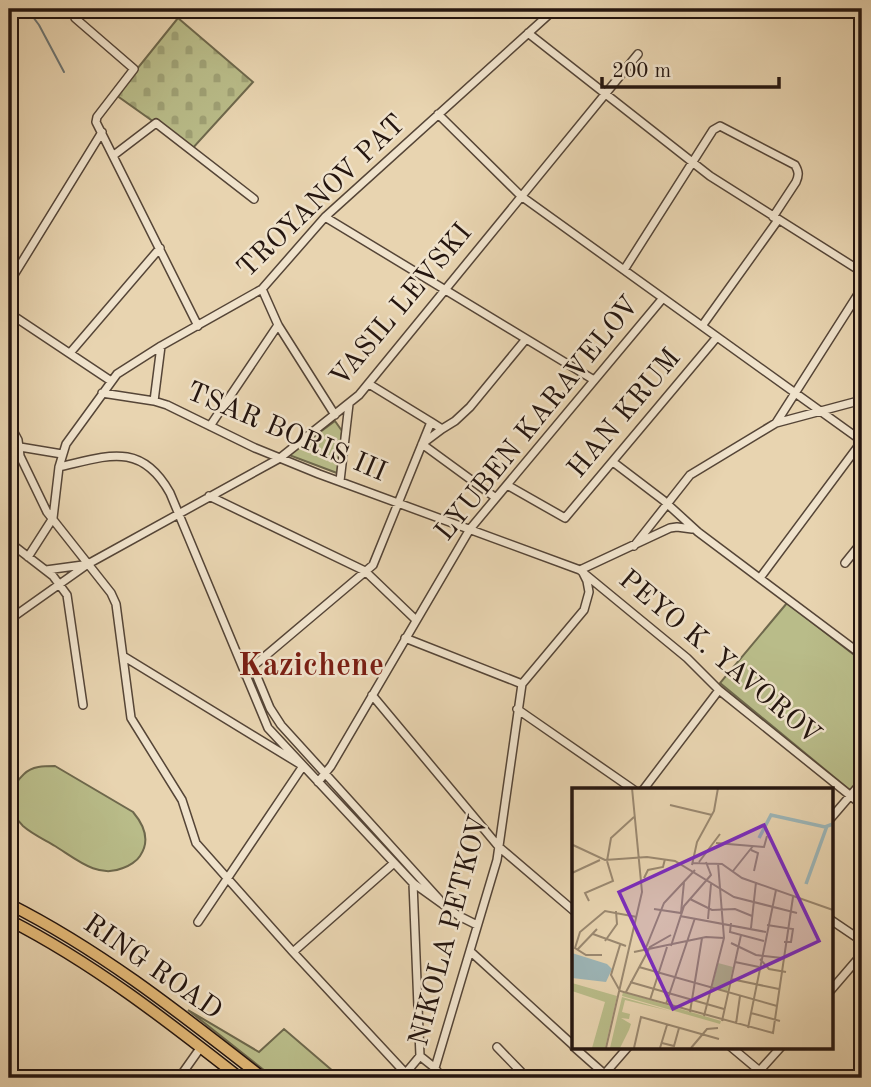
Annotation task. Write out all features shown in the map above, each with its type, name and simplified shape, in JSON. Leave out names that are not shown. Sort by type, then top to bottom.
[{"type":"highway","name":"RING ROAD","points":[[9,904],[68,936],[127,973],[262,1078]]},
{"type":"highway","name":"RING ROAD","points":[[9,920],[95,970],[240,1078]]},
{"type":"street","name":"TROYANOV PAT","points":[[103,393],[124,368],[262,289],[325,217],[555,9]]},
{"type":"street","points":[[75,18],[134,69],[96,119],[198,326]]},
{"type":"street","points":[[528,33],[692,163],[862,272]]},
{"type":"street","name":"VASIL LEVSKI","points":[[9,620],[88,564],[280,458],[349,404],[369,384],[638,54]]},
{"type":"street","points":[[438,114],[521,196],[862,441],[760,578]]},
{"type":"street","points":[[114,155],[156,123],[254,199]]},
{"type":"street","name":"HAN KRUM","points":[[692,163],[716,128],[724,127],[740,138],[795,165],[799,176],[776,218],[702,326]]},
{"type":"street","points":[[9,283],[102,132]]},
{"type":"street","points":[[624,270],[692,163]]},
{"type":"street","points":[[325,217],[594,380]]},
{"type":"street","points":[[70,353],[160,248]]},
{"type":"street","points":[[776,423],[862,288]]},
{"type":"street","points":[[262,289],[278,325],[335,415]]},
{"type":"street","name":"LYUBEN KARAVELOV","points":[[318,782],[326,774],[470,529],[663,298]]},
{"type":"street","points":[[9,313],[111,382]]},
{"type":"street","points":[[210,426],[278,325]]},
{"type":"street","name":"HAN KRUM","points":[[506,485],[565,519],[717,337]]},
{"type":"street","points":[[422,444],[470,407],[526,339]]},
{"type":"street","points":[[154,401],[161,346]]},
{"type":"street","points":[[369,384],[442,429]]},
{"type":"street","points":[[28,557],[53,518],[62,454],[72,435],[103,393]]},
{"type":"street","name":"TSAR BORIS III","points":[[103,393],[154,401],[280,458],[580,570]]},
{"type":"street","points":[[634,546],[690,475],[776,423],[862,400]]},
{"type":"street","points":[[340,481],[349,404]]},
{"type":"street","points":[[244,674],[376,560],[431,422]]},
{"type":"street","points":[[9,423],[20,447],[20,456],[44,507],[111,593],[116,604],[131,718],[182,800],[196,843],[407,1076],[419,1056],[413,883]]},
{"type":"street","points":[[422,444],[496,498]]},
{"type":"street","points":[[20,447],[62,454]]},
{"type":"street","points":[[59,467],[113,455],[136,458],[155,470],[178,512],[268,729],[413,883],[477,925]]},
{"type":"street","points":[[613,462],[698,532],[862,655]]},
{"type":"street","points":[[209,496],[365,571],[416,620]]},
{"type":"street","points":[[580,570],[677,527],[698,532]]},
{"type":"street","points":[[9,542],[59,583],[70,606],[83,705]]},
{"type":"street","points":[[845,563],[862,542]]},
{"type":"street","points":[[46,570],[88,564]]},
{"type":"street","name":"NIKOLA PETKOV","points":[[432,1078],[499,847],[522,684],[584,610],[589,598],[589,586],[580,570]]},
{"type":"street","name":"PEYO K. YAVOROV","points":[[580,570],[687,658],[719,690],[862,805]]},
{"type":"street","points":[[405,638],[522,684]]},
{"type":"street","points":[[854,649],[862,638]]},
{"type":"street","points":[[123,656],[303,766]]},
{"type":"street","points":[[253,667],[274,717],[446,907]]},
{"type":"street","points":[[644,788],[719,690]]},
{"type":"street","points":[[372,695],[499,847],[572,910]]},
{"type":"street","points":[[517,709],[633,788]]},
{"type":"street","points":[[198,922],[303,766]]},
{"type":"street","points":[[832,817],[862,782]]},
{"type":"street","points":[[293,952],[394,863]]},
{"type":"street","points":[[832,921],[862,941]]},
{"type":"street","points":[[470,951],[572,1044]]},
{"type":"street","points":[[832,989],[862,954]]},
{"type":"street","points":[[179,1078],[201,1047]]},
{"type":"street","points":[[497,1047],[527,1078]]},
{"type":"street","points":[[576,1048],[605,1077],[627,1048]]},
{"type":"street","points":[[732,1048],[768,1078]]},
{"type":"street","points":[[753,1078],[779,1048]]},
{"type":"street","points":[[419,1056],[435,1068],[442,1078]]},
{"type":"green space","points":[[178,18],[253,82],[192,149],[116,95]]},
{"type":"green space","points":[[335,421],[342,431],[337,473],[289,455]]},
{"type":"green space","points":[[787,603],[862,661],[862,778],[851,791],[720,683]]},
{"type":"green space","points":[[42,766],[55,766],[133,812],[143,827],[146,838],[139,858],[114,871],[96,869],[79,862],[23,826],[13,807],[15,786],[27,771]]},
{"type":"green space","points":[[188,1010],[259,1052],[284,1029],[341,1078],[274,1078]]},
{"type":"waterway","points":[[27,9],[39,25],[64,72]]},
{"type":"district","name":"Kazichene","points":[[311,667]]}]
